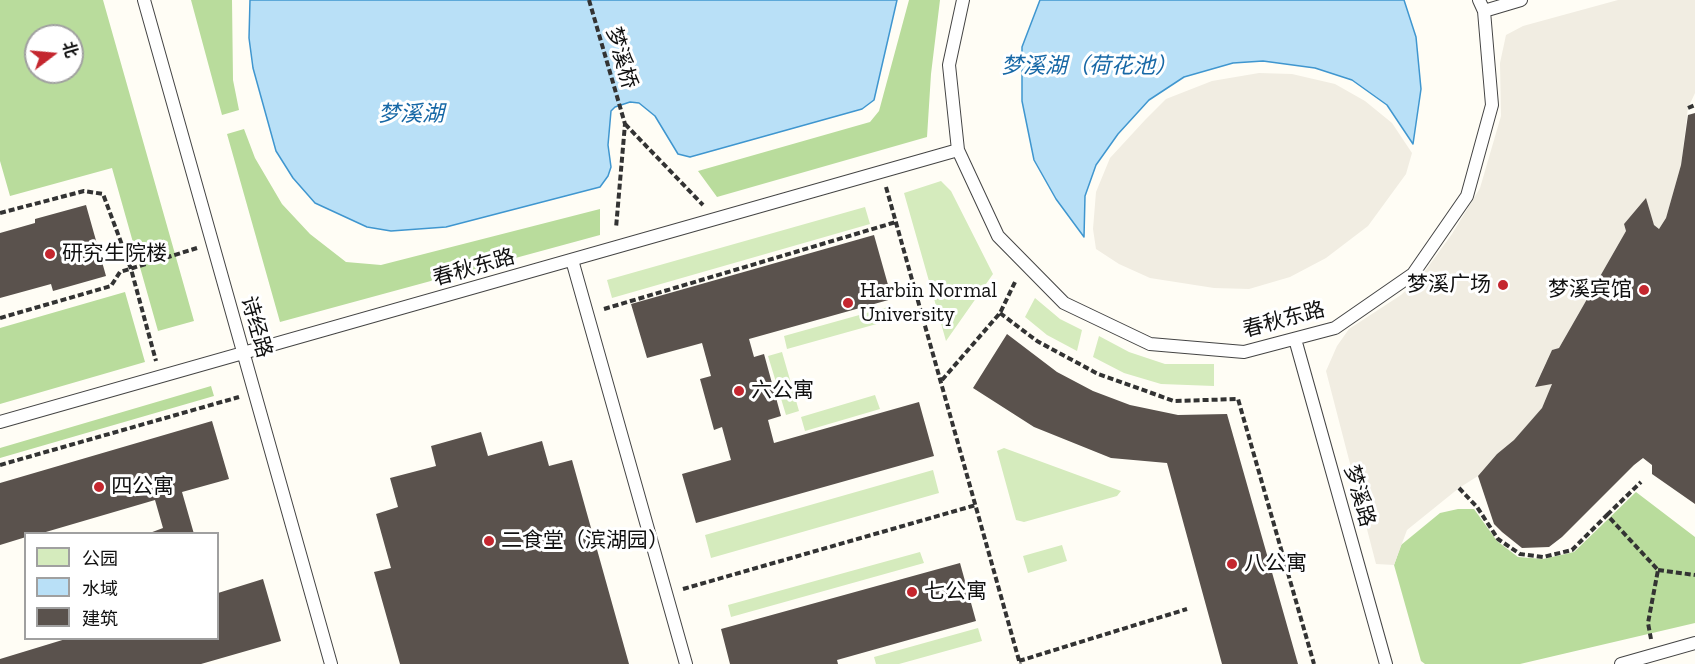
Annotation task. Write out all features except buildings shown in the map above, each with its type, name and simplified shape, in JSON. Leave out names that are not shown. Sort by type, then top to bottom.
[{"type":"lane","name":"诗经路","points":[[144,0],[331,664]]},
{"type":"lane","name":"春秋东路","points":[[963,0],[949,65],[958,150],[998,236],[1064,303],[1150,344],[1244,352],[1335,328],[1413,274],[1467,196],[1492,105],[1481,5],[1521,0]]},
{"type":"lane","name":"春秋东路","points":[[0,422],[958,150]]},
{"type":"lane","points":[[572,260],[686,664]]},
{"type":"lane","name":"梦溪路","points":[[1295,339],[1386,664]]},
{"type":"lane","points":[[1621,664],[1695,643]]},
{"type":"path","name":"梦溪桥","points":[[589,0],[625,124]]},
{"type":"path","points":[[1688,108],[1695,105]]},
{"type":"path","points":[[625,124],[716,219]]},
{"type":"path","points":[[614,248],[625,124]]},
{"type":"path","points":[[882,172],[1019,662],[1187,609]]},
{"type":"path","points":[[0,213],[84,191],[104,194],[130,269],[160,376]]},
{"type":"path","points":[[587,314],[896,222]]},
{"type":"path","points":[[0,318],[111,286],[120,272],[212,243]]},
{"type":"path","points":[[942,380],[1000,314],[1024,263]]},
{"type":"path","points":[[1000,314],[1037,341],[1098,374],[1174,401],[1239,399],[1314,664]]},
{"type":"path","points":[[0,465],[254,392]]},
{"type":"path","points":[[1459,488],[1477,507],[1498,539],[1520,554],[1543,556],[1572,550],[1641,482]]},
{"type":"path","points":[[666,593],[976,505]]},
{"type":"path","points":[[1607,515],[1658,570],[1695,575]]},
{"type":"path","points":[[1655,654],[1648,623],[1658,570]]},
{"type":"green space","points":[[0,0],[103,0],[194,321],[158,331],[112,168],[10,196],[0,161]]},
{"type":"green space","points":[[191,0],[232,0],[233,80],[239,110],[222,115]]},
{"type":"green space","points":[[909,0],[940,0],[931,74],[927,137],[717,197],[698,171],[870,122],[879,111]]},
{"type":"green space","points":[[244,129],[255,158],[282,204],[310,234],[346,262],[381,265],[600,209],[600,235],[280,322],[227,134]]},
{"type":"green space","points":[[941,181],[951,191],[993,274],[946,341],[904,193]]},
{"type":"green space","points":[[865,207],[870,224],[612,298],[607,280]]},
{"type":"green space","points":[[125,292],[145,362],[0,404],[0,328]]},
{"type":"green space","points":[[1035,298],[1060,319],[1082,330],[1077,351],[1047,335],[1025,317]]},
{"type":"green space","points":[[888,307],[891,320],[787,349],[784,336]]},
{"type":"green space","points":[[1099,336],[1129,352],[1165,364],[1214,364],[1214,386],[1161,384],[1124,373],[1093,357]]},
{"type":"green space","points":[[782,352],[799,411],[786,415],[768,356]]},
{"type":"green space","points":[[211,386],[214,396],[0,458],[0,448]]},
{"type":"green space","points":[[875,395],[880,409],[805,431],[801,417]]},
{"type":"green space","points":[[1004,448],[1121,491],[1117,496],[1024,522],[1016,520],[997,451]]},
{"type":"green space","points":[[933,470],[939,493],[711,558],[705,535]]},
{"type":"green space","points":[[1636,492],[1695,537],[1695,623],[1520,664],[1425,664],[1421,661],[1394,565],[1401,545],[1440,513],[1458,509],[1474,509],[1497,541],[1518,557],[1543,559],[1574,552]]},
{"type":"green space","points":[[1062,545],[1067,561],[1028,573],[1023,556]]},
{"type":"green space","points":[[920,552],[924,563],[731,617],[728,605]]},
{"type":"green space","points":[[978,628],[982,641],[899,664],[876,664],[874,657]]},
{"type":"shaded area","name":"梦溪广场","points":[[1618,0],[1695,0],[1695,93],[1688,108],[1681,165],[1666,218],[1659,229],[1654,225],[1646,199],[1624,224],[1626,231],[1559,348],[1552,350],[1535,386],[1552,384],[1542,408],[1478,476],[1459,488],[1407,530],[1394,565],[1376,564],[1326,371],[1337,346],[1349,329],[1401,295],[1422,275],[1452,234],[1480,188],[1501,116],[1500,63],[1506,35],[1523,26]]},
{"type":"shaded area","points":[[1259,73],[1292,74],[1335,84],[1365,101],[1392,123],[1412,153],[1406,174],[1368,226],[1326,258],[1290,277],[1249,289],[1214,288],[1150,278],[1119,264],[1096,249],[1093,229],[1096,192],[1110,158],[1145,120],[1166,99],[1212,81]]},
{"type":"water","name":"梦溪湖","points":[[250,0],[897,0],[874,100],[862,109],[690,157],[678,154],[655,116],[639,103],[630,102],[615,107],[611,111],[608,145],[611,167],[600,187],[446,227],[391,231],[367,227],[315,203],[293,178],[276,151],[253,68],[249,38]]},
{"type":"water","name":"梦溪湖（荷花池）","points":[[1040,0],[1404,0],[1416,37],[1421,89],[1413,144],[1387,105],[1352,80],[1315,68],[1263,61],[1233,63],[1184,77],[1149,100],[1118,134],[1096,165],[1085,196],[1084,237],[1056,199],[1034,160],[1022,101],[1022,47]]},
{"type":"place","name":"研究生院楼","points":[[50,254]]},
{"type":"place","name":"梦溪广场","points":[[1503,285]]},
{"type":"place","name":"梦溪宾馆","points":[[1644,290]]},
{"type":"place","name":"Harbin Normal University","points":[[848,303]]},
{"type":"place","name":"六公寓","points":[[739,391]]},
{"type":"place","name":"四公寓","points":[[99,487]]},
{"type":"place","name":"二食堂（滨湖园）","points":[[489,541]]},
{"type":"place","name":"八公寓","points":[[1232,564]]},
{"type":"place","name":"七公寓","points":[[912,592]]}]
